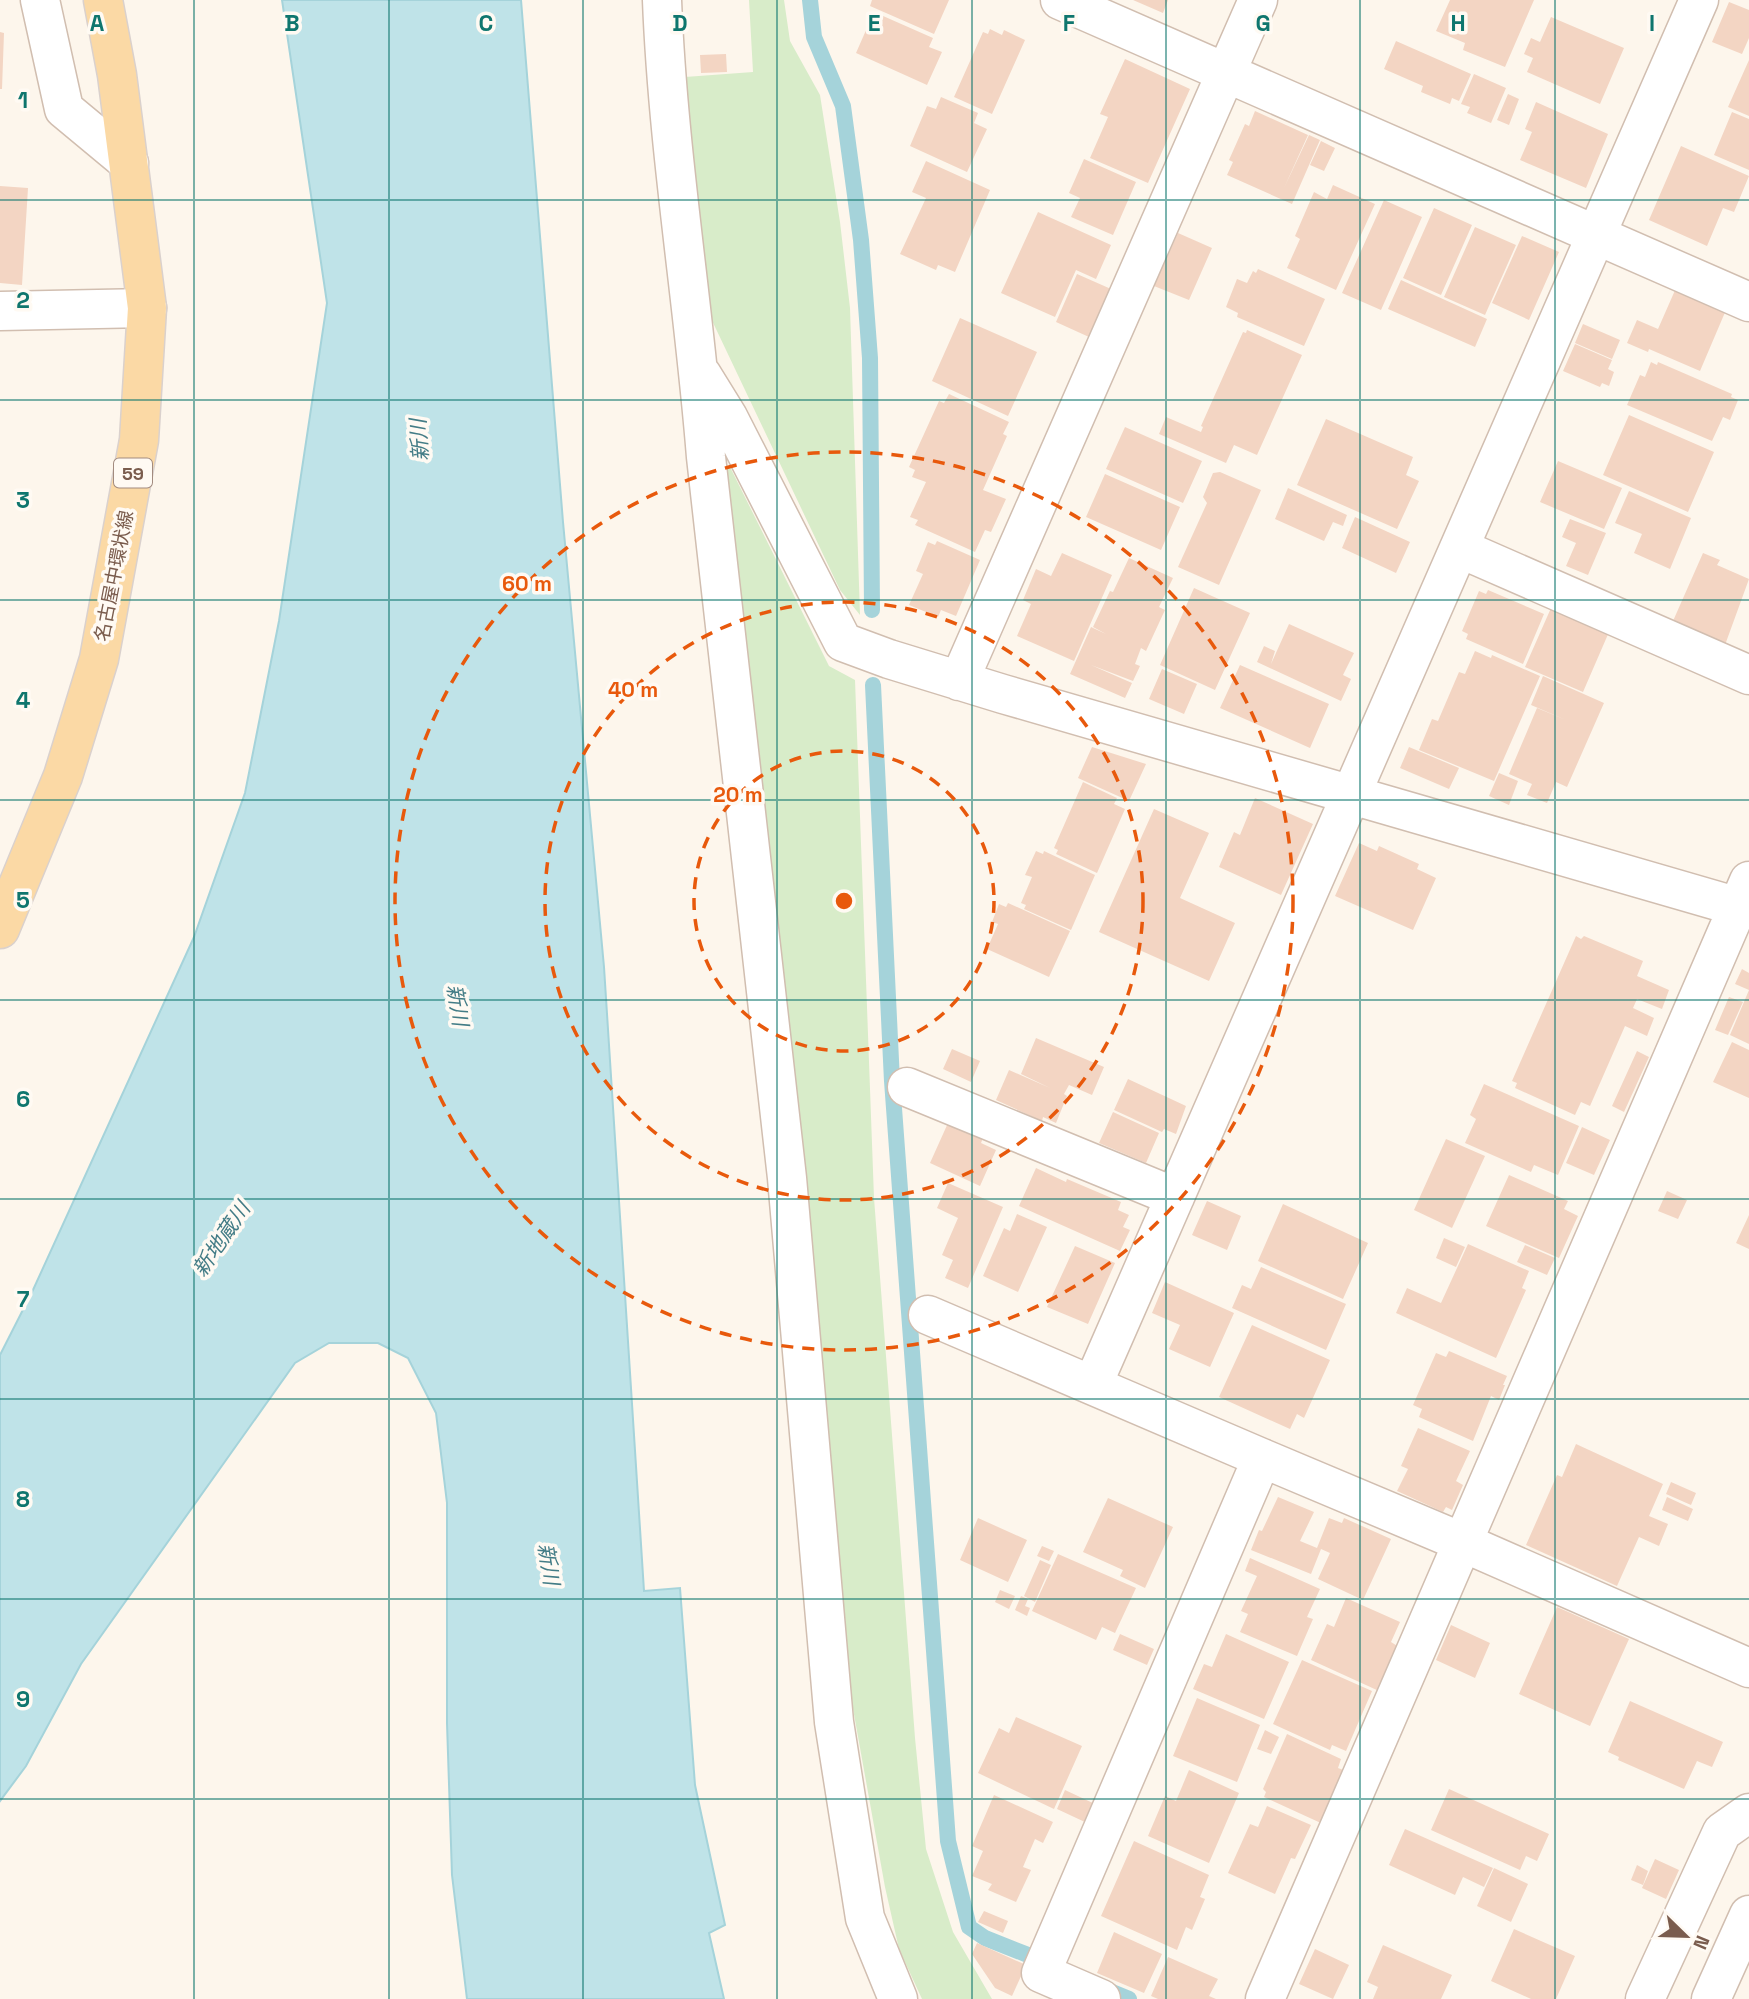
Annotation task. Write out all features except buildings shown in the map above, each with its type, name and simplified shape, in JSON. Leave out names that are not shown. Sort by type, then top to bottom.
[{"type":"main road","name":"名古屋中環状線","points":[[0,929],[64,776],[99,659],[139,440],[147,308],[117,75],[103,0]]},
{"type":"street","points":[[40,0],[64,109],[129,163]]},
{"type":"street","points":[[662,0],[664,61],[699,370],[706,457],[787,1178],[834,1722],[865,1918],[898,1999]]},
{"type":"street","points":[[1060,0],[1749,302]]},
{"type":"street","points":[[959,681],[1258,0]]},
{"type":"street","points":[[1093,1384],[1598,236],[1699,0]]},
{"type":"street","points":[[0,311],[147,308]]},
{"type":"street","points":[[699,370],[728,417],[843,642],[959,681],[1350,796],[1745,900],[1265,1999]]},
{"type":"street","points":[[1460,548],[1749,676]]},
{"type":"street","points":[[907,1087],[1175,1197]]},
{"type":"street","points":[[928,1315],[1464,1542],[1749,1668]]},
{"type":"street","points":[[1101,1999],[1036,1986],[1262,1458]]},
{"type":"street","points":[[1645,1999],[1721,1832],[1749,1813]]},
{"type":"street","points":[[1711,1999],[1749,1915]]},
{"type":"green space","points":[[749,0],[784,0],[790,41],[820,95],[850,308],[860,615],[840,590],[707,310],[685,77],[753,72]]},
{"type":"green space","points":[[730,467],[829,666],[855,680],[874,1198],[915,1738],[926,1849],[953,1932],[992,1999],[922,1999],[899,1949],[885,1887],[850,1692],[719,474]]},
{"type":"water","points":[[282,0],[521,0],[563,522],[604,967],[644,1591],[680,1588],[695,1785],[725,1925],[709,1933],[724,1999],[467,1999],[452,1875],[447,1723],[447,1503],[436,1413],[408,1358],[378,1343],[329,1343],[295,1363],[81,1664],[26,1766],[0,1801],[0,1355],[33,1290],[194,937],[245,793],[279,621],[327,303]]},
{"type":"waterway","points":[[810,0],[814,37],[843,106],[861,240],[870,358],[872,610]]},
{"type":"waterway","points":[[873,685],[892,1081],[948,1841],[969,1927],[985,1938],[1028,1955]]},
{"type":"waterway","points":[[1102,1988],[1129,1999]]},
{"type":"water label","name":"新川","points":[[419,440]]},
{"type":"water label","name":"新川","points":[[458,1005]]},
{"type":"water label","name":"新地蔵川","points":[[221,1239]]},
{"type":"water label","name":"新川","points":[[549,1564]]}]
